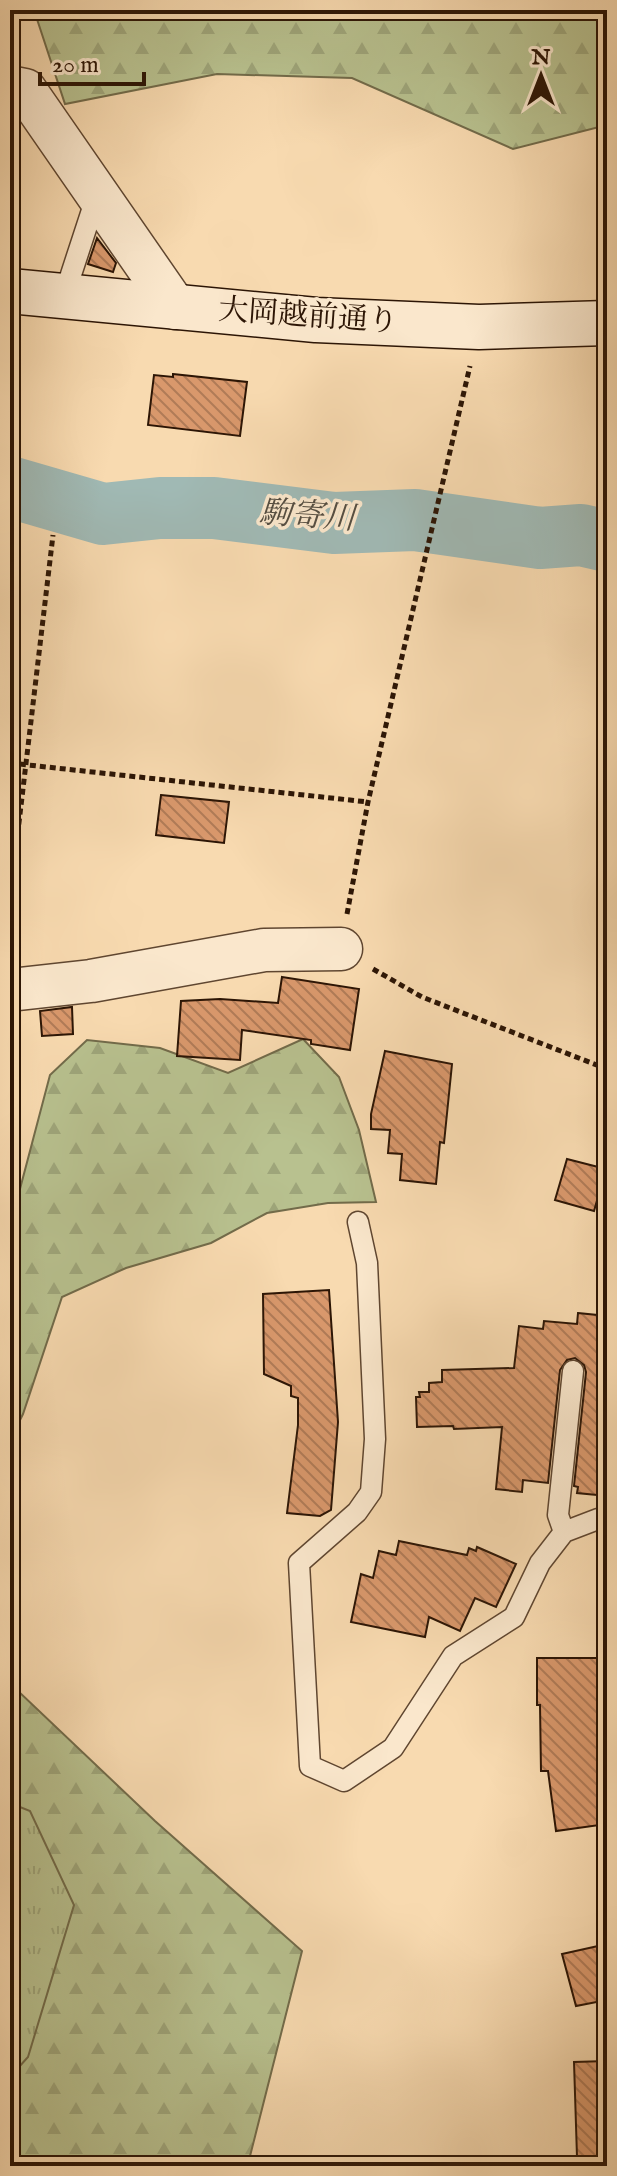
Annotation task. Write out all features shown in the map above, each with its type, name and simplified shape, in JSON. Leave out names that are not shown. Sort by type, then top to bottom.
[{"type":"street","points":[[10,87],[25,90],[176,308]]},
{"type":"street","name":"大岡越前通り","points":[[10,291],[316,320],[479,327],[607,323]]},
{"type":"street","points":[[10,990],[91,981],[264,950],[341,949]]},
{"type":"lane","points":[[64,296],[97,195]]},
{"type":"lane","points":[[358,1222],[367,1263],[375,1439],[371,1492],[357,1512],[299,1563],[310,1766],[344,1781],[393,1748],[453,1656],[514,1617],[540,1563],[564,1532],[598,1519],[607,1521]]},
{"type":"lane","points":[[564,1532],[558,1515],[573,1371]]},
{"type":"path","points":[[479,327],[368,802],[341,949],[422,997],[607,1069]]},
{"type":"path","points":[[10,853],[18,831],[53,535]]},
{"type":"path","points":[[10,763],[368,802]]},
{"type":"green space","points":[[34,10],[607,10],[607,125],[513,149],[352,78],[217,74],[65,104]]},
{"type":"green space","points":[[303,1039],[339,1077],[359,1130],[376,1202],[328,1203],[267,1213],[211,1243],[126,1268],[62,1297],[23,1414],[10,1440],[10,1205],[16,1204],[50,1075],[87,1040],[160,1048],[228,1073]]},
{"type":"green space","points":[[10,1668],[18,1691],[155,1821],[302,1951],[248,2164],[244,2166],[10,2166],[10,2077],[28,2057],[74,1905],[30,1811],[10,1803]]},
{"type":"green space","points":[[10,1751],[177,1946],[10,2166]]},
{"type":"building","points":[[97,238],[116,263],[113,272],[88,264]]},
{"type":"building","points":[[173,374],[247,382],[240,436],[148,425],[154,375],[173,377]]},
{"type":"building","points":[[161,795],[229,802],[224,843],[156,835]]},
{"type":"building","points":[[282,977],[359,989],[350,1050],[311,1044],[311,1040],[242,1030],[240,1060],[177,1056],[181,1001],[220,999],[278,1003]]},
{"type":"building","points":[[72,1007],[73,1034],[42,1036],[40,1011]]},
{"type":"building","points":[[385,1051],[452,1064],[444,1143],[440,1142],[436,1184],[400,1180],[402,1154],[388,1153],[390,1130],[371,1129],[371,1114]]},
{"type":"building","points":[[567,1159],[606,1169],[594,1211],[555,1200]]},
{"type":"building","points":[[329,1290],[338,1422],[331,1510],[320,1516],[287,1513],[298,1425],[298,1398],[291,1396],[291,1386],[264,1374],[263,1294]]},
{"type":"building","points":[[578,1313],[607,1316],[607,1496],[577,1493],[578,1487],[574,1486],[586,1372],[584,1365],[575,1358],[567,1360],[560,1370],[548,1483],[523,1480],[522,1492],[496,1489],[502,1427],[417,1427],[416,1397],[420,1397],[419,1392],[429,1392],[429,1383],[442,1382],[442,1370],[514,1368],[519,1326],[543,1329],[544,1321],[577,1324]]},
{"type":"building","points":[[399,1541],[467,1555],[469,1548],[476,1551],[477,1547],[516,1564],[496,1607],[475,1598],[460,1631],[429,1617],[425,1637],[351,1622],[361,1574],[373,1578],[379,1551],[396,1555]]},
{"type":"building","points":[[537,1658],[599,1658],[601,1781],[607,1780],[607,1824],[556,1831],[548,1771],[541,1771]]},
{"type":"building","points":[[607,1944],[607,2000],[576,2006],[562,1954]]},
{"type":"building","points":[[607,2061],[607,2156],[577,2157],[574,2062]]},
{"type":"waterway","name":"駒寄川","points":[[10,487],[103,514],[160,508],[214,508],[334,523],[415,520],[540,538],[581,535],[607,541]]}]
